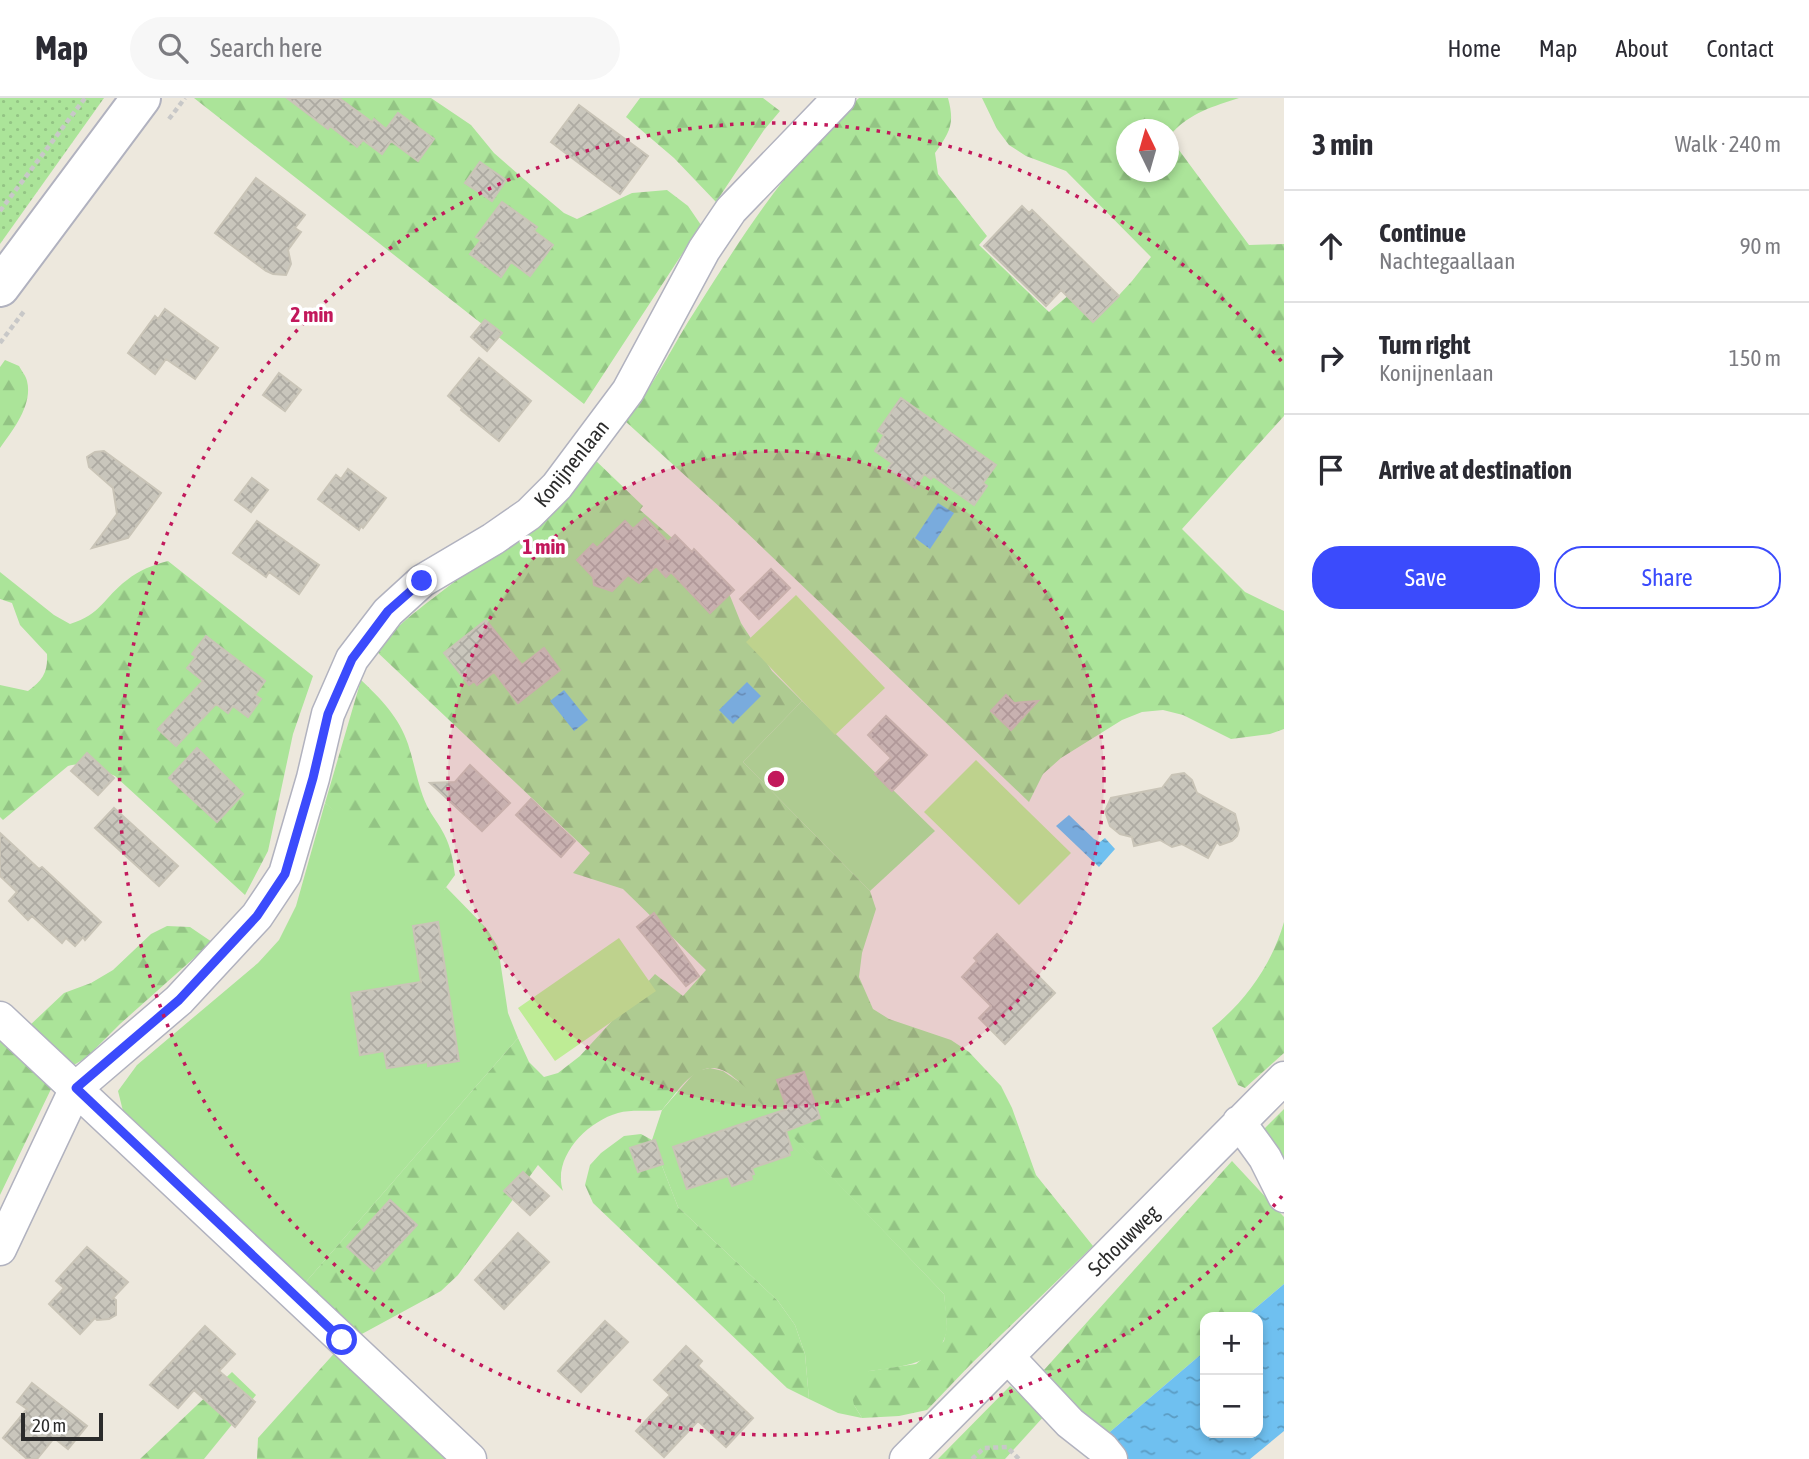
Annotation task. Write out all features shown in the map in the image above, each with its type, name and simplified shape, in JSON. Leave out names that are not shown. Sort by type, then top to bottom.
[{"type":"street","points":[[0,287],[141,98]]},
{"type":"street","name":"Konijnenlaan","points":[[0,1249],[76,1088],[179,1000],[257,916],[285,874],[313,778],[328,714],[352,659],[388,611],[422,581],[529,514],[557,486],[628,391],[704,250],[731,210],[839,98]]},
{"type":"street","points":[[0,1018],[470,1459]]},
{"type":"street","name":"Schouwweg","points":[[906,1459],[1284,1078]]},
{"type":"street","points":[[1239,1122],[1265,1158],[1284,1196]]},
{"type":"street","points":[[1008,1357],[1070,1423],[1102,1447],[1111,1459]]},
{"type":"path","points":[[0,211],[85,98]]},
{"type":"path","points":[[972,1459],[984,1448],[1007,1447],[1019,1459]]},
{"type":"green space","points":[[0,98],[104,98],[0,244]]},
{"type":"green space","points":[[194,98],[431,98],[471,125],[494,153],[564,213],[577,219],[632,193],[667,190],[688,206],[701,225],[584,404]]},
{"type":"green space","points":[[640,98],[763,98],[780,111],[764,130],[716,202],[674,158],[626,117]]},
{"type":"green space","points":[[859,98],[948,98],[951,121],[948,133],[935,153],[938,174],[987,236],[979,245],[1049,312],[1070,294],[1097,319],[1151,257],[1066,171],[1026,156],[1009,145],[997,129],[982,98],[1239,98],[1212,107],[1179,126],[1179,119],[1116,119],[1116,182],[1179,182],[1179,150],[1249,245],[1284,244],[1284,416],[1182,529],[1245,592],[1284,611],[1284,729],[1270,734],[1231,739],[1183,715],[1163,710],[1142,712],[1122,720],[1061,758],[1043,774],[1029,802],[722,509],[625,421],[651,385],[746,232],[809,149]]},
{"type":"green space","points":[[5,360],[19,366],[28,390],[21,417],[0,448],[0,367]]},
{"type":"green space","points":[[593,458],[643,506],[640,510],[710,571],[728,591],[741,623],[772,671],[802,701],[743,762],[870,891],[876,909],[862,953],[859,977],[873,1009],[889,1019],[951,1040],[969,1052],[1001,1086],[1012,1108],[1036,1175],[1093,1246],[927,1410],[899,1416],[862,1418],[854,1405],[850,1386],[859,1375],[869,1371],[916,1364],[944,1341],[947,1326],[944,1294],[745,1087],[722,1070],[712,1068],[695,1074],[662,1110],[623,1112],[594,1124],[574,1143],[567,1154],[562,1166],[563,1191],[538,1165],[458,1275],[441,1291],[360,1335],[305,1283],[518,1038],[529,1062],[544,1077],[558,1073],[580,1056],[655,974],[683,996],[706,970],[623,889],[573,873],[590,853],[376,651],[408,618],[481,559]]},
{"type":"green space","points":[[168,561],[313,676],[293,734],[268,851],[245,895],[115,776],[92,766],[68,766],[3,820],[0,817],[0,685],[28,691],[44,675],[47,654],[20,625],[12,603],[0,599],[0,572],[54,615],[70,624],[96,610],[136,573]]},
{"type":"green space","points":[[796,595],[885,688],[835,735],[746,642]]},
{"type":"green space","points":[[361,680],[382,701],[400,725],[424,799],[448,844],[455,875],[444,890],[432,894],[424,890],[325,803]]},
{"type":"green space","points":[[802,701],[935,831],[870,891],[743,762]]},
{"type":"green space","points":[[976,760],[1071,853],[1019,905],[924,812]]},
{"type":"green space","points":[[325,803],[444,890],[446,887],[487,929],[498,947],[508,1013],[518,1038],[305,1283],[124,1115],[118,1091],[137,1065],[258,963],[279,940],[296,906]]},
{"type":"green space","points":[[1284,922],[1284,1053],[1245,1088],[1238,1085],[1212,1028],[1236,1006],[1256,981],[1279,938]]},
{"type":"green space","points":[[167,926],[190,927],[212,942],[87,1057],[74,1065],[64,1062],[28,1027],[64,993],[91,983],[113,970],[151,934]]},
{"type":"green space","points":[[619,938],[656,991],[555,1061],[518,1008]]},
{"type":"green space","points":[[0,1033],[52,1087],[0,1195]]},
{"type":"green space","points":[[710,1068],[723,1071],[745,1086],[944,1294],[947,1327],[944,1340],[929,1357],[918,1362],[869,1371],[854,1405],[862,1418],[838,1413],[809,1399],[805,1354],[795,1325],[778,1301],[678,1207],[652,1140],[662,1110],[696,1071]]},
{"type":"green space","points":[[1284,1109],[1284,1180],[1255,1138]]},
{"type":"green space","points":[[641,1134],[652,1140],[678,1207],[778,1301],[795,1325],[805,1354],[809,1399],[787,1388],[593,1203],[585,1185],[590,1165],[624,1136]]},
{"type":"green space","points":[[1232,1161],[1284,1217],[1284,1284],[1251,1312],[1200,1312],[1200,1355],[1104,1437],[1044,1370]]},
{"type":"green space","points":[[339,1348],[455,1459],[257,1459],[258,1438]]},
{"type":"green space","points":[[232,1372],[256,1395],[204,1459],[140,1459]]},
{"type":"green space","points":[[1010,1386],[1045,1415],[1005,1459],[938,1459]]},
{"type":"water","points":[[938,503],[954,513],[930,549],[915,538]]},
{"type":"water","points":[[747,682],[761,696],[733,724],[719,710]]},
{"type":"water","points":[[564,690],[588,720],[574,731],[550,701]]},
{"type":"water","points":[[1069,815],[1094,839],[1100,842],[1105,838],[1115,849],[1099,867],[1056,826]]},
{"type":"water","points":[[1284,1284],[1284,1431],[1250,1459],[1124,1459],[1104,1437],[1200,1355],[1200,1438],[1263,1438],[1263,1312],[1251,1312]]},
{"type":"building","points":[[287,98],[339,98],[386,129],[398,113],[434,139],[418,161],[391,141],[382,154],[363,140],[357,147]]},
{"type":"building","points":[[579,105],[648,156],[620,194],[551,142]]},
{"type":"building","points":[[480,162],[506,180],[492,201],[465,183]]},
{"type":"building","points":[[256,178],[305,215],[295,228],[301,232],[288,250],[291,264],[286,275],[266,271],[215,233]]},
{"type":"building","points":[[502,202],[537,227],[534,231],[553,245],[530,276],[511,262],[501,277],[470,254],[481,240],[476,237]]},
{"type":"building","points":[[1022,206],[1029,213],[1032,210],[1119,296],[1093,322],[1061,290],[1046,306],[984,246]]},
{"type":"building","points":[[165,309],[218,348],[195,379],[166,359],[155,374],[128,353],[155,316],[158,319]]},
{"type":"building","points":[[485,320],[502,333],[487,351],[471,337]]},
{"type":"building","points":[[479,358],[531,401],[499,441],[448,396]]},
{"type":"building","points":[[279,373],[301,390],[285,411],[263,395]]},
{"type":"building","points":[[901,398],[996,465],[983,483],[987,486],[974,505],[933,476],[931,479],[924,474],[915,488],[888,468],[892,463],[875,451],[884,435],[878,431]]},
{"type":"building","points":[[104,451],[161,493],[128,538],[92,548],[117,514],[113,488],[89,467],[87,457]]},
{"type":"building","points":[[348,469],[386,498],[359,530],[318,499],[336,475],[341,479]]},
{"type":"building","points":[[252,478],[268,490],[251,512],[235,500]]},
{"type":"building","points":[[645,518],[668,542],[675,535],[692,552],[694,549],[734,590],[710,613],[671,572],[666,577],[656,566],[639,583],[628,575],[612,591],[594,585],[593,577],[577,560],[593,544],[597,548],[625,521],[633,529]]},
{"type":"building","points":[[257,521],[319,565],[299,594],[269,572],[266,577],[233,553]]},
{"type":"building","points":[[771,569],[790,588],[759,619],[740,599]]},
{"type":"building","points":[[486,620],[522,665],[544,648],[560,670],[518,703],[494,672],[477,685],[474,681],[469,685],[444,653]]},
{"type":"building","points":[[206,636],[265,681],[255,695],[261,699],[248,717],[233,706],[228,713],[216,704],[176,746],[158,729],[203,681],[187,668],[196,657],[192,654]]},
{"type":"building","points":[[1006,695],[1014,703],[1038,701],[1011,730],[991,711]]},
{"type":"building","points":[[886,716],[927,755],[892,791],[875,774],[891,758],[868,735]]},
{"type":"building","points":[[197,748],[243,794],[217,822],[169,778]]},
{"type":"building","points":[[87,753],[114,778],[98,795],[71,771]]},
{"type":"building","points":[[470,765],[510,803],[482,831],[430,783],[455,782]]},
{"type":"building","points":[[1184,773],[1192,780],[1197,793],[1235,814],[1239,829],[1232,841],[1220,845],[1217,842],[1208,858],[1182,844],[1172,847],[1160,840],[1134,846],[1132,837],[1120,834],[1110,826],[1105,811],[1111,798],[1162,788],[1172,775]]},
{"type":"building","points":[[531,799],[575,841],[561,857],[516,815]]},
{"type":"building","points":[[114,808],[178,866],[159,886],[95,828]]},
{"type":"building","points":[[0,833],[39,869],[42,867],[101,922],[85,940],[83,937],[75,946],[66,938],[62,943],[32,916],[28,920],[9,901],[17,892],[0,876]]},
{"type":"building","points":[[654,913],[699,976],[686,986],[637,927]]},
{"type":"building","points":[[438,922],[459,1061],[387,1068],[384,1051],[360,1055],[351,993],[421,982],[413,926]]},
{"type":"building","points":[[997,934],[1055,993],[1005,1044],[979,1018],[991,1006],[962,977],[977,961],[974,958]]},
{"type":"building","points":[[804,1072],[820,1118],[786,1131],[792,1150],[789,1151],[790,1155],[752,1168],[752,1179],[732,1186],[728,1176],[687,1189],[673,1147],[787,1109],[777,1080]]},
{"type":"building","points":[[655,1140],[663,1164],[638,1172],[630,1148]]},
{"type":"building","points":[[523,1172],[549,1196],[530,1215],[504,1191]]},
{"type":"building","points":[[390,1200],[417,1225],[374,1271],[347,1247]]},
{"type":"building","points":[[518,1233],[549,1262],[504,1309],[475,1280]]},
{"type":"building","points":[[87,1247],[128,1282],[113,1298],[116,1300],[116,1315],[109,1319],[95,1318],[80,1334],[49,1304],[64,1288],[56,1281]]},
{"type":"building","points":[[605,1321],[628,1342],[581,1392],[558,1371]]},
{"type":"building","points":[[205,1326],[235,1354],[219,1371],[255,1402],[235,1427],[194,1390],[178,1408],[150,1385]]},
{"type":"building","points":[[686,1346],[702,1361],[698,1366],[753,1418],[726,1447],[698,1421],[664,1457],[636,1431],[670,1395],[654,1380]]},
{"type":"building","points":[[32,1383],[87,1426],[68,1449],[54,1438],[37,1459],[27,1459],[3,1438],[27,1409],[17,1402]]},
{"type":"route","points":[[342,1340],[76,1088],[179,1000],[257,916],[285,874],[313,778],[328,714],[352,659],[388,611],[422,581]]}]
